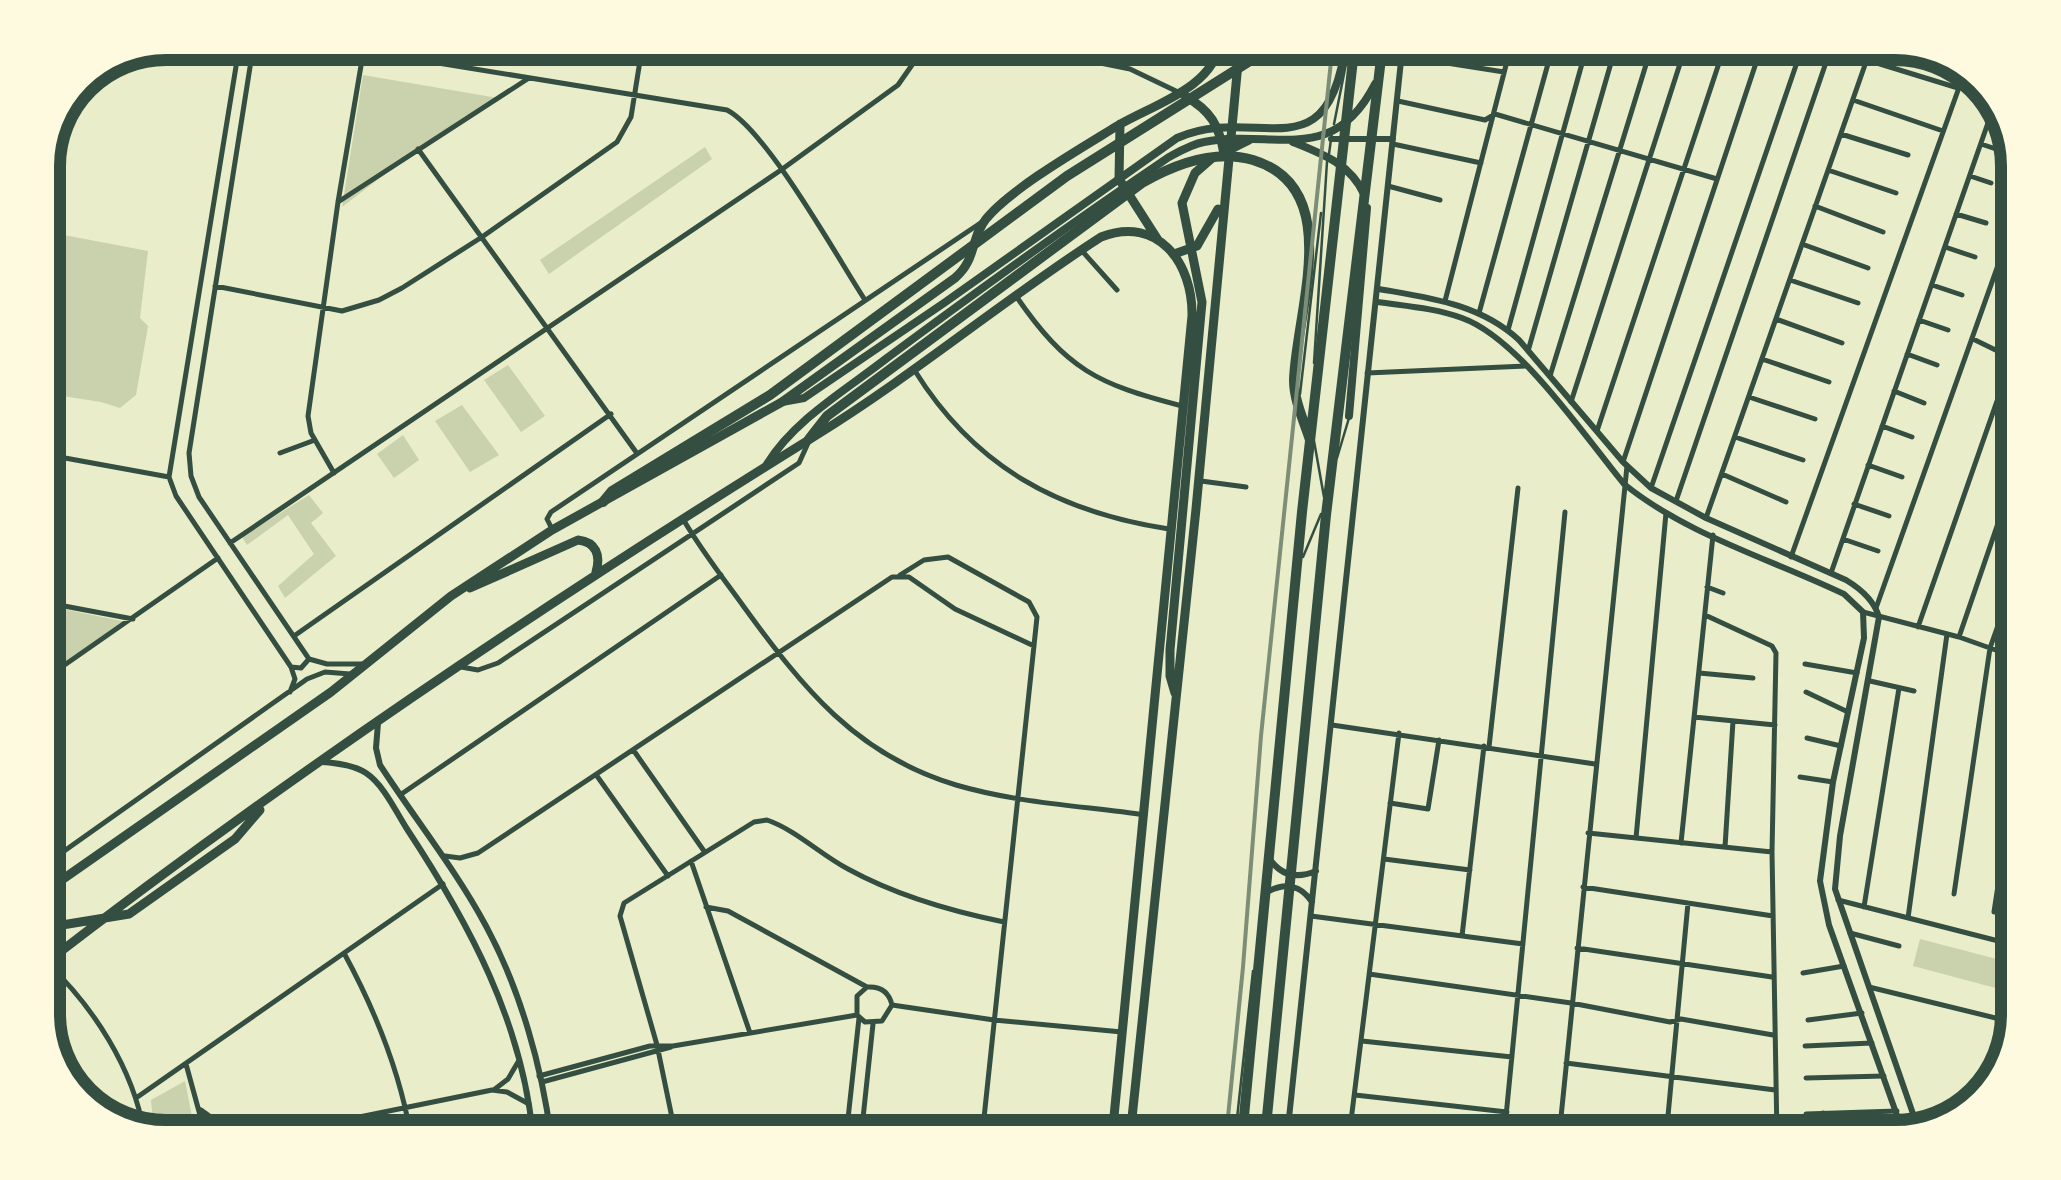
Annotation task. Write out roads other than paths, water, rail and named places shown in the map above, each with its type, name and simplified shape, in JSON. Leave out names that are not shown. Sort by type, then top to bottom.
[{"type":"highway","points":[[603,502],[612,491],[770,395],[1067,176],[1251,60]]},
{"type":"highway","points":[[1240,1120],[1349,60]]},
{"type":"highway","points":[[1267,1120],[1326,515],[1382,60]]},
{"type":"highway","points":[[809,439],[827,416],[950,312],[1156,175],[1212,158],[1258,162],[1289,182],[1303,202],[1309,252],[1294,380],[1312,446]]},
{"type":"main road","points":[[60,881],[352,675],[451,596],[552,530],[782,402],[955,278],[972,260],[976,236],[984,220],[998,207],[1120,124],[1178,92],[1210,70],[1216,60]]},
{"type":"main road","points":[[1132,1120],[1198,480],[1210,256],[1223,196],[1238,60]]},
{"type":"main road","points":[[767,464],[781,443],[809,418],[1177,138],[1208,128],[1282,128],[1308,122],[1330,103],[1338,90],[1346,60]]},
{"type":"main road","points":[[782,402],[804,398],[950,312],[1169,157],[1203,142],[1293,142],[1332,130],[1358,112],[1377,80],[1381,60]]},
{"type":"main road","points":[[1178,92],[1210,112],[1226,166]]},
{"type":"main road","points":[[1120,124],[1119,179],[1158,242]]},
{"type":"main road","points":[[1176,695],[1170,676],[1170,650],[1202,302],[1182,203],[1190,179],[1203,164],[1249,140]]},
{"type":"main road","points":[[1293,142],[1347,170],[1365,199],[1367,224],[1349,416]]},
{"type":"main road","points":[[1174,254],[1197,246],[1223,196]]},
{"type":"main road","points":[[60,951],[458,666],[596,572],[809,439],[1082,249],[1101,237],[1120,232],[1140,234],[1158,242],[1184,267],[1192,303],[1146,815],[1114,1120]]},
{"type":"main road","points":[[1184,267],[1195,256],[1210,256]]},
{"type":"main road","points":[[451,596],[578,540],[588,542],[596,550],[596,572]]},
{"type":"main road","points":[[60,925],[99,921]]},
{"type":"main road","points":[[1122,1032],[1140,1033]]},
{"type":"street","points":[[237,60],[169,477],[176,496],[291,666],[294,680],[290,692]]},
{"type":"street","points":[[251,60],[189,464],[199,497],[310,658],[327,664],[366,664]]},
{"type":"street","points":[[334,474],[315,440],[308,416],[362,60]]},
{"type":"street","points":[[421,60],[727,110],[743,122],[781,170],[866,300]]},
{"type":"street","points":[[215,286],[322,309],[342,310],[379,300],[482,237],[618,142],[629,124],[640,60]]},
{"type":"street","points":[[230,543],[781,170],[898,85],[913,60]]},
{"type":"street","points":[[1085,60],[1130,69],[1178,92]]},
{"type":"street","points":[[1289,1120],[1402,60]]},
{"type":"street","points":[[1432,60],[1504,72]]},
{"type":"street","points":[[1445,300],[1507,60]]},
{"type":"street","points":[[1479,314],[1551,60]]},
{"type":"street","points":[[1508,330],[1583,60]]},
{"type":"street","points":[[1528,351],[1613,60]]},
{"type":"street","points":[[1550,376],[1647,60]]},
{"type":"street","points":[[1572,402],[1681,60]]},
{"type":"street","points":[[1597,432],[1720,60]]},
{"type":"street","points":[[1568,1120],[1560,1119],[1625,464],[1757,60]]},
{"type":"street","points":[[1650,488],[1798,60]]},
{"type":"street","points":[[1675,504],[1827,60]]},
{"type":"street","points":[[1706,518],[1867,60],[1958,88]]},
{"type":"street","points":[[338,202],[530,77]]},
{"type":"street","points":[[1791,557],[1960,83]]},
{"type":"street","points":[[1853,100],[1943,131]]},
{"type":"street","points":[[1398,101],[1485,120],[1493,115],[1531,124],[1718,179]]},
{"type":"street","points":[[1830,573],[1990,120]]},
{"type":"street","points":[[1841,134],[1908,156]]},
{"type":"street","points":[[1331,139],[1393,142],[1480,163]]},
{"type":"street","points":[[1981,144],[2000,150]]},
{"type":"street","points":[[418,149],[636,452]]},
{"type":"street","points":[[1828,170],[1896,193]]},
{"type":"street","points":[[1970,176],[1991,183]]},
{"type":"street","points":[[1388,186],[1406,187],[1440,200]]},
{"type":"street","points":[[1816,206],[1883,232]]},
{"type":"street","points":[[1956,214],[1986,224]]},
{"type":"street","points":[[552,530],[548,520],[551,512],[984,220]]},
{"type":"street","points":[[1802,244],[1868,268]]},
{"type":"street","points":[[1945,247],[1975,258]]},
{"type":"street","points":[[1082,249],[1117,290]]},
{"type":"street","points":[[1876,608],[2001,257]]},
{"type":"street","points":[[1789,280],[1858,303]]},
{"type":"street","points":[[1932,284],[1962,296]]},
{"type":"street","points":[[1380,290],[1445,300],[1508,330],[1650,488],[1675,504],[1830,573],[1856,587],[1876,608],[1879,617],[1870,681],[1835,877],[1838,900],[1914,1118]]},
{"type":"street","points":[[1014,295],[1054,346],[1091,376],[1122,391],[1182,406]]},
{"type":"street","points":[[1378,302],[1465,319],[1500,340],[1624,484],[1666,514],[1844,594],[1863,612],[2001,652]]},
{"type":"street","points":[[1776,319],[1842,343]]},
{"type":"street","points":[[1919,320],[1948,330]]},
{"type":"street","points":[[1973,339],[2001,353]]},
{"type":"street","points":[[1907,354],[1937,365]]},
{"type":"street","points":[[1762,358],[1829,382]]},
{"type":"street","points":[[1367,373],[1526,366]]},
{"type":"street","points":[[914,368],[960,432],[1008,472],[1095,512],[1169,528]]},
{"type":"street","points":[[1918,627],[2001,389]]},
{"type":"street","points":[[1894,390],[1924,403]]},
{"type":"street","points":[[1749,397],[1816,419]]},
{"type":"street","points":[[294,636],[611,414]]},
{"type":"street","points":[[1882,426],[1912,437]]},
{"type":"street","points":[[1735,436],[1803,460]]},
{"type":"street","points":[[458,666],[472,670],[492,666],[799,463],[806,455],[809,439]]},
{"type":"street","points":[[280,453],[315,440]]},
{"type":"street","points":[[60,457],[169,477]]},
{"type":"street","points":[[1868,465],[1902,476]]},
{"type":"street","points":[[1722,474],[1786,502]]},
{"type":"street","points":[[1198,480],[1246,487]]},
{"type":"street","points":[[1462,936],[1518,488]]},
{"type":"street","points":[[1854,504],[1889,516]]},
{"type":"street","points":[[1505,1120],[1565,512]]},
{"type":"street","points":[[1636,838],[1666,514]]},
{"type":"street","points":[[1960,638],[2001,516]]},
{"type":"street","points":[[682,519],[777,652],[818,702],[881,751],[924,774],[954,784],[1017,798],[1146,815]]},
{"type":"street","points":[[1682,843],[1713,535]]},
{"type":"street","points":[[1842,539],[1878,552]]},
{"type":"street","points":[[60,669],[218,558]]},
{"type":"street","points":[[440,855],[460,858],[478,853],[777,652],[900,575],[932,558],[953,558],[1029,602],[1036,617],[984,1120]]},
{"type":"street","points":[[400,795],[721,575]]},
{"type":"street","points":[[900,575],[909,577],[955,609],[1034,646]]},
{"type":"street","points":[[1708,587],[1723,592]]},
{"type":"street","points":[[60,605],[134,619]]},
{"type":"street","points":[[1863,612],[1865,629],[1833,782],[1820,881],[1824,911],[1900,1120]]},
{"type":"street","points":[[1704,615],[1775,649],[1772,916],[1776,1120]]},
{"type":"street","points":[[1954,894],[1990,648],[2001,617]]},
{"type":"street","points":[[1908,918],[1947,634]]},
{"type":"street","points":[[291,666],[301,668],[310,658]]},
{"type":"street","points":[[1804,664],[1857,673]]},
{"type":"street","points":[[60,854],[319,673],[352,675]]},
{"type":"street","points":[[1699,673],[1753,678]]},
{"type":"street","points":[[1870,681],[1914,691]]},
{"type":"street","points":[[1864,908],[1899,688]]},
{"type":"street","points":[[1806,692],[1848,712]]},
{"type":"street","points":[[1694,717],[1775,725]]},
{"type":"street","points":[[1725,847],[1733,721]]},
{"type":"street","points":[[378,723],[376,748],[380,765],[500,952],[540,1079],[548,1120]]},
{"type":"street","points":[[1332,725],[1594,764]]},
{"type":"street","points":[[1351,1120],[1400,733]]},
{"type":"street","points":[[1807,738],[1841,746]]},
{"type":"street","points":[[1390,803],[1428,809],[1440,740]]},
{"type":"street","points":[[634,751],[705,852]]},
{"type":"street","points":[[322,762],[368,774],[443,884],[487,964],[518,1062],[531,1120]]},
{"type":"street","points":[[368,774],[380,765]]},
{"type":"street","points":[[597,776],[668,876]]},
{"type":"street","points":[[1800,778],[1833,782]]},
{"type":"street","points":[[672,1120],[658,1049],[620,910],[624,903],[754,822],[767,820],[886,888],[964,914],[1004,922]]},
{"type":"street","points":[[1588,833],[1772,852]]},
{"type":"street","points":[[1266,853],[1276,868],[1286,874],[1304,876],[1316,871]]},
{"type":"street","points":[[1383,859],[1470,870]]},
{"type":"street","points":[[691,862],[750,1033]]},
{"type":"street","points":[[1994,912],[2001,866]]},
{"type":"street","points":[[136,1098],[443,884]]},
{"type":"street","points":[[1262,897],[1277,887],[1290,886],[1301,890],[1313,903]]},
{"type":"street","points":[[1583,887],[1772,916]]},
{"type":"street","points":[[1838,900],[2001,942]]},
{"type":"street","points":[[1668,1120],[1688,903]]},
{"type":"street","points":[[706,907],[728,911],[867,988]]},
{"type":"street","points":[[1311,916],[1523,944]]},
{"type":"street","points":[[1850,933],[1899,946]]},
{"type":"street","points":[[1577,948],[1773,977]]},
{"type":"street","points":[[344,954],[381,1028],[408,1120]]},
{"type":"street","points":[[1803,972],[1844,966]]},
{"type":"street","points":[[1369,974],[1774,1035]]},
{"type":"street","points":[[60,979],[79,997],[126,1072],[140,1116]]},
{"type":"street","points":[[540,1079],[658,1049],[750,1033],[858,1017],[873,1024],[882,1022],[892,1005],[886,992],[874,986],[856,996],[858,1017],[848,1120]]},
{"type":"street","points":[[1869,988],[2001,1018]]},
{"type":"street","points":[[892,1005],[994,1020],[1122,1032]]},
{"type":"street","points":[[1808,1020],[1862,1014]]},
{"type":"street","points":[[863,1120],[873,1024]]},
{"type":"street","points":[[1362,1041],[1512,1057]]},
{"type":"street","points":[[1805,1046],[1872,1043]]},
{"type":"street","points":[[492,1090],[508,1079],[518,1062]]},
{"type":"street","points":[[1566,1063],[1775,1090]]},
{"type":"street","points":[[186,1064],[202,1120]]},
{"type":"street","points":[[1806,1078],[1884,1076]]},
{"type":"street","points":[[345,1120],[492,1090],[507,1092],[529,1104]]},
{"type":"street","points":[[1354,1095],[1506,1112]]},
{"type":"street","points":[[200,1109],[214,1120]]},
{"type":"street","points":[[1806,1114],[1897,1110]]},
{"type":"street","points":[[1823,1113],[1824,1120]]},
{"type":"lane","points":[[1313,432],[1299,404],[1331,139],[1347,60]]},
{"type":"lane","points":[[1324,192],[1310,416],[1325,503]]},
{"type":"lane","points":[[1240,1120],[1291,587],[1325,503],[1349,416]]},
{"type":"railway","points":[[1228,1120],[1261,736],[1331,60]]}]
